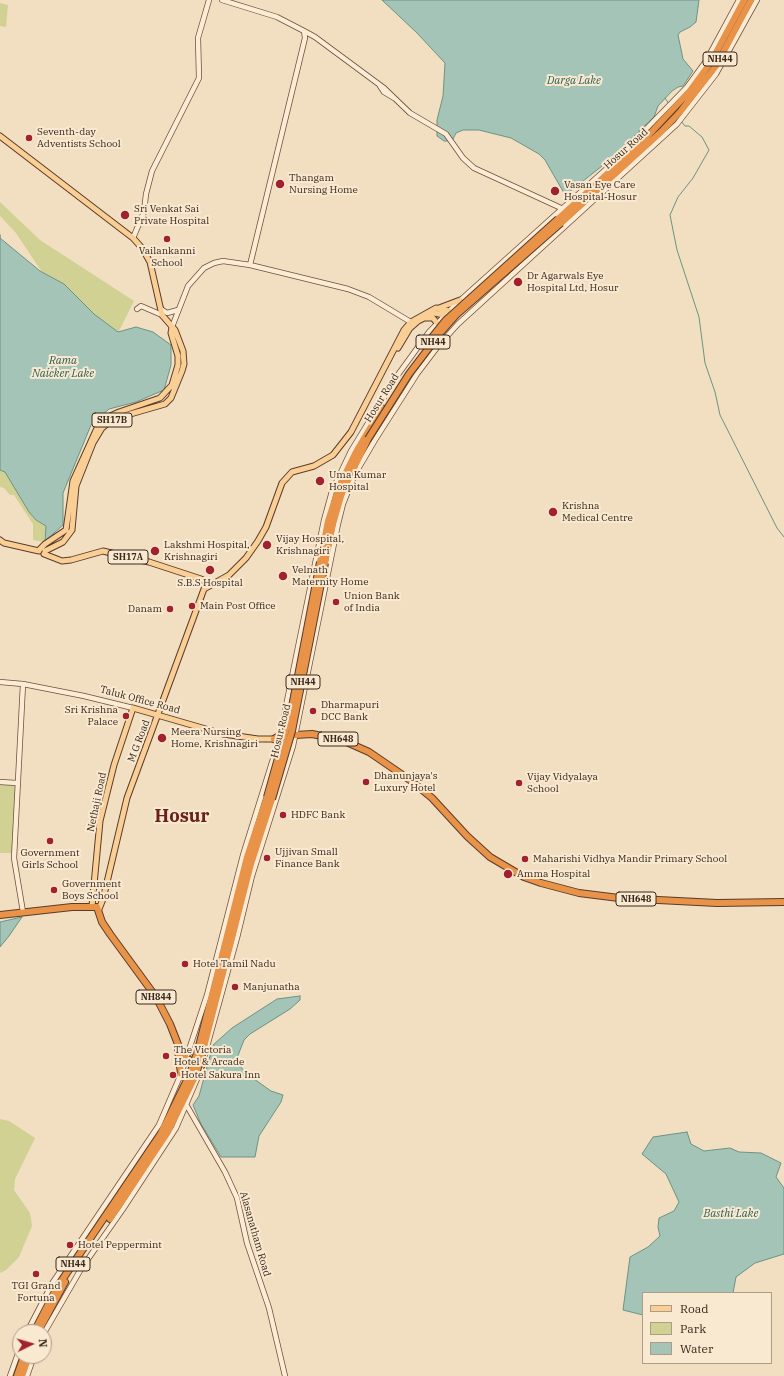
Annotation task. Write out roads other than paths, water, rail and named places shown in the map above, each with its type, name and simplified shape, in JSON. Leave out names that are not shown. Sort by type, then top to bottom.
[{"type":"highway","name":"Hosur Road","points":[[670,117],[673,105],[700,79],[711,62],[744,0]]},
{"type":"highway","name":"Hosur Road","points":[[323,562],[342,493],[368,446],[368,439],[409,374],[456,315],[670,117],[682,114],[716,66],[751,0]]},
{"type":"highway","name":"Hosur Road","points":[[234,922],[270,798],[292,731],[323,562],[328,521],[340,484],[374,416],[382,408],[423,348],[445,321],[559,221]]},
{"type":"highway","name":"NH648","points":[[277,738],[312,734],[342,740],[358,746],[410,780],[432,798],[467,836],[490,857],[524,877],[579,893],[598,896],[697,902],[784,902]]},
{"type":"highway","points":[[0,915],[72,907],[96,906]]},
{"type":"highway","name":"NH844","points":[[96,906],[105,927],[156,998],[170,1024],[178,1046],[202,1065]]},
{"type":"highway","name":"NH44","points":[[42,1324],[67,1280],[160,1145],[193,1076],[234,922]]},
{"type":"highway","points":[[178,1046],[181,1074]]},
{"type":"highway","name":"NH44","points":[[38,1324],[56,1289],[160,1135],[193,1076]]},
{"type":"highway","points":[[17,1376],[21,1364]]},
{"type":"highway","points":[[22,1376],[26,1364]]},
{"type":"main road","name":"SH17B","points":[[0,136],[133,238],[146,253],[150,262],[162,312],[175,330],[180,341],[184,364],[171,398],[165,404],[120,417],[109,422],[102,428],[93,443],[76,486],[72,530],[59,544],[44,549]]},
{"type":"main road","points":[[210,585],[229,575],[246,558],[266,527],[282,483],[292,472],[314,466],[333,455],[351,432],[404,330],[433,309],[460,300]]},
{"type":"main road","points":[[439,308],[449,311]]},
{"type":"main road","points":[[412,323],[437,312],[444,315]]},
{"type":"main road","points":[[422,318],[431,318],[437,323]]},
{"type":"main road","name":"SH17B","points":[[44,549],[56,537],[66,530],[68,526],[73,481],[98,426],[104,419],[119,412],[160,398],[172,385],[178,365],[178,356],[171,332],[172,327]]},
{"type":"main road","name":"SH17A","points":[[1,543],[44,549],[62,561],[103,551],[149,562],[201,579],[210,585]]},
{"type":"main road","name":"M G Road","points":[[96,906],[127,798],[204,589],[210,585]]},
{"type":"main road","name":"Taluk Office Road","points":[[133,708],[223,734],[258,739],[277,738]]},
{"type":"main road","name":"Nethaji Road","points":[[96,906],[100,821],[114,765],[133,708]]},
{"type":"street","points":[[133,238],[144,212],[146,194],[152,171],[199,78],[198,38],[209,0]]},
{"type":"street","points":[[222,0],[277,17],[315,37],[380,86],[384,92],[394,98],[410,113],[446,134],[463,158],[474,168],[561,208]]},
{"type":"street","points":[[673,105],[706,61],[739,0]]},
{"type":"street","points":[[682,114],[716,74],[757,0]]},
{"type":"street","points":[[250,265],[305,38],[304,31]]},
{"type":"street","points":[[50,1324],[80,1269],[154,1163],[176,1128],[187,1106],[202,1065],[234,922],[243,855],[277,738],[328,506],[345,462],[405,365],[444,315],[561,208],[613,163],[670,117]]},
{"type":"street","points":[[31,1324],[53,1282],[159,1125],[181,1074],[283,780],[295,736],[338,524],[347,493],[368,446],[417,374],[439,345],[458,324],[526,262],[670,117]]},
{"type":"street","points":[[518,248],[518,257],[526,262]]},
{"type":"street","points":[[505,259],[512,263],[516,271]]},
{"type":"street","points":[[172,327],[188,286],[204,268],[214,262],[223,261],[250,265],[348,289],[368,296],[412,323]]},
{"type":"street","points":[[137,309],[141,306],[167,313],[178,310]]},
{"type":"street","name":"Taluk Office Road","points":[[0,682],[23,684],[84,696],[133,708]]},
{"type":"street","points":[[23,684],[14,858],[23,912]]},
{"type":"street","points":[[0,782],[17,784]]},
{"type":"street","name":"Alasanatham Road","points":[[187,1106],[225,1172],[237,1198],[247,1243],[269,1308],[286,1376]]},
{"type":"street","points":[[10,1376],[14,1364]]},
{"type":"street","points":[[27,1376],[31,1364]]},
{"type":"water","name":"Darga Lake","points":[[382,0],[699,0],[696,22],[680,32],[678,35],[683,59],[693,71],[683,86],[672,91],[658,106],[654,117],[607,162],[568,193],[564,193],[545,160],[539,154],[511,138],[479,130],[463,130],[456,133],[452,141],[444,141],[437,136],[437,120],[443,96],[445,63],[417,33]]},
{"type":"water","name":"Rama Naicker Lake","points":[[0,238],[40,271],[64,284],[94,314],[118,332],[136,327],[153,332],[171,345],[171,365],[164,390],[136,402],[109,409],[91,425],[63,493],[63,525],[45,541],[46,526],[36,520],[29,512],[5,472],[0,470]]},
{"type":"water","points":[[22,917],[9,936],[0,947],[0,922]]},
{"type":"water","points":[[300,996],[300,1000],[290,1009],[250,1034],[244,1040],[237,1058],[240,1066],[247,1074],[271,1091],[283,1095],[281,1102],[259,1136],[255,1157],[221,1157],[201,1124],[193,1105],[199,1096],[213,1045],[232,1028],[277,999]]},
{"type":"water","name":"Basthi Lake","points":[[687,1132],[691,1144],[704,1151],[730,1148],[739,1152],[761,1153],[781,1163],[776,1177],[784,1188],[784,1254],[755,1263],[736,1277],[733,1292],[642,1292],[642,1315],[623,1310],[630,1257],[648,1247],[660,1236],[658,1227],[659,1218],[674,1211],[679,1202],[666,1174],[642,1154],[653,1137]]},
{"type":"waterway","points":[[665,98],[669,104]]},
{"type":"waterway","points":[[681,121],[685,126],[689,126],[702,137],[709,150],[693,178],[678,197],[670,215],[677,250],[699,317],[705,363],[715,392],[720,415],[777,528],[784,537]]},
{"type":"place","name":"Seventh-day Adventists School","points":[[29,138]]},
{"type":"place","name":"Thangam Nursing Home","points":[[280,184]]},
{"type":"place","name":"Vasan Eye Care Hospital-Hosur","points":[[555,191]]},
{"type":"place","name":"Sri Venkat Sai Private Hospital","points":[[125,215]]},
{"type":"place","name":"Vailankanni School","points":[[167,239]]},
{"type":"place","name":"Dr Agarwals Eye Hospital Ltd, Hosur","points":[[518,282]]},
{"type":"place","name":"Uma Kumar Hospital","points":[[320,481]]},
{"type":"place","name":"Krishna Medical Centre","points":[[553,512]]},
{"type":"place","name":"Vijay Hospital, Krishnagiri","points":[[267,545]]},
{"type":"place","name":"Lakshmi Hospital, Krishnagiri","points":[[155,551]]},
{"type":"place","name":"S.B.S Hospital","points":[[210,570]]},
{"type":"place","name":"Velnath Maternity Home","points":[[283,576]]},
{"type":"place","name":"Union Bank of India","points":[[336,602]]},
{"type":"place","name":"Main Post Office","points":[[192,606]]},
{"type":"place","name":"Danam","points":[[170,609]]},
{"type":"place","name":"Dharmapuri DCC Bank","points":[[313,711]]},
{"type":"place","name":"Sri Krishna Palace","points":[[126,716]]},
{"type":"place","name":"Meera Nursing Home, Krishnagiri","points":[[162,738]]},
{"type":"place","name":"Dhanunjaya's Luxury Hotel","points":[[366,782]]},
{"type":"place","name":"Vijay Vidyalaya School","points":[[519,783]]},
{"type":"place","name":"HDFC Bank","points":[[283,815]]},
{"type":"place","name":"Government Girls School","points":[[50,841]]},
{"type":"place","name":"Ujjivan Small Finance Bank","points":[[267,858]]},
{"type":"place","name":"Maharishi Vidhya Mandir Primary School","points":[[525,859]]},
{"type":"place","name":"Amma Hospital","points":[[508,874]]},
{"type":"place","name":"Government Boys School","points":[[54,890]]},
{"type":"place","name":"Hotel Tamil Nadu","points":[[185,964]]},
{"type":"place","name":"Manjunatha","points":[[235,987]]},
{"type":"place","name":"The Victoria Hotel & Arcade","points":[[166,1056]]},
{"type":"place","name":"Hotel Sakura Inn","points":[[173,1075]]},
{"type":"place","name":"Hotel Peppermint","points":[[70,1245]]},
{"type":"place","name":"TGI Grand Fortuna","points":[[36,1274]]},
{"type":"district","name":"Hosur","points":[[182,817]]}]
